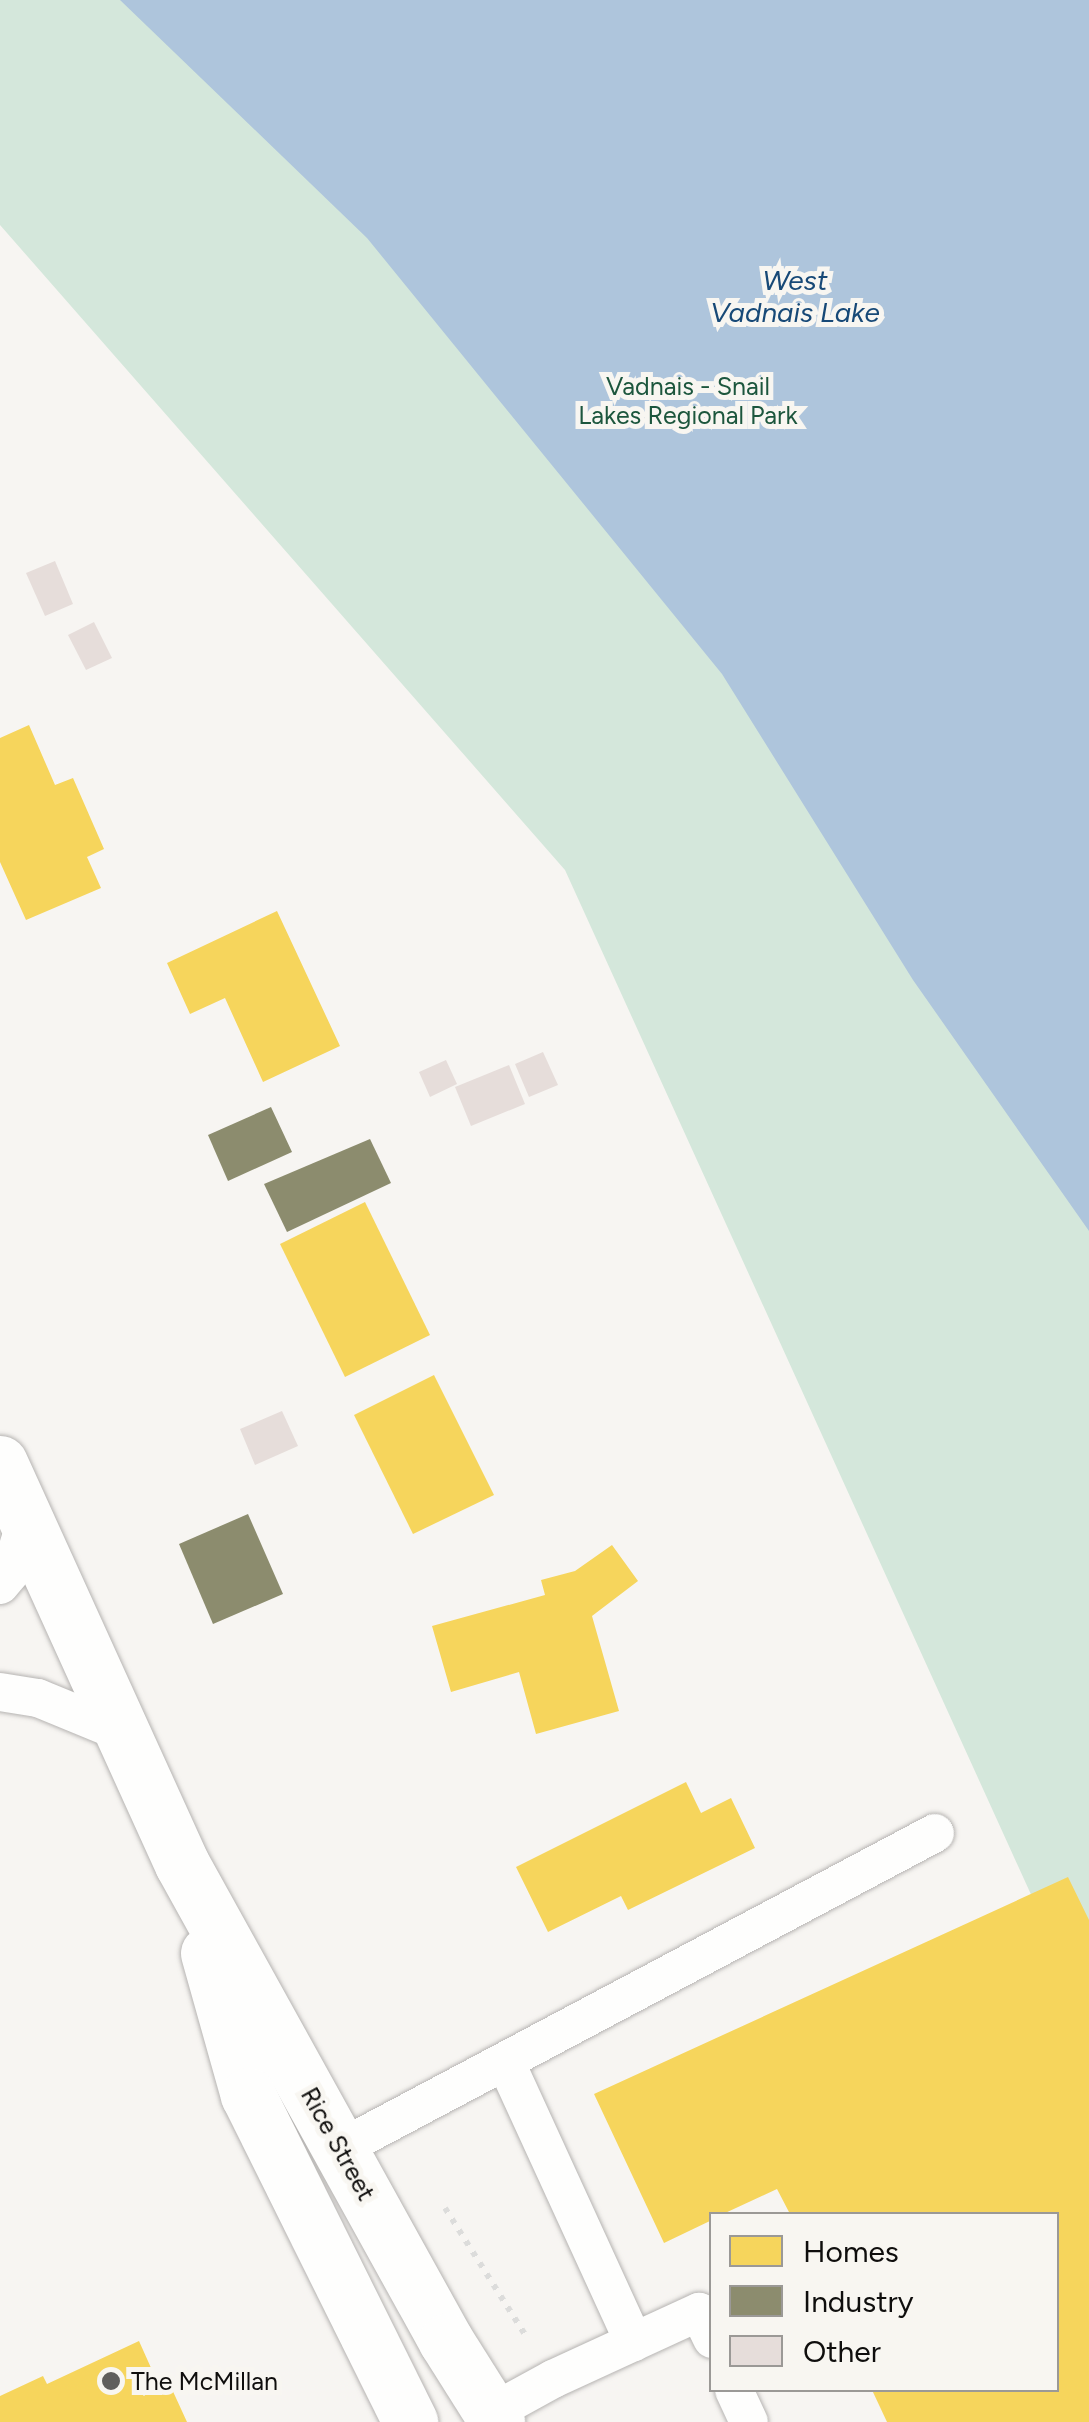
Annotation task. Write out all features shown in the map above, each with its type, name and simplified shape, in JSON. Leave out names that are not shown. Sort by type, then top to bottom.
[{"type":"main road","name":"Rice Street","points":[[0,1463],[182,1864],[343,2148],[446,2341],[494,2418]]},
{"type":"main road","name":"Rice Street","points":[[182,1864],[248,2096],[410,2422]]},
{"type":"lane","points":[[0,1584],[10,1573],[26,1521]]},
{"type":"lane","points":[[0,1692],[38,1698],[123,1733]]},
{"type":"lane","points":[[343,2148],[935,1833]]},
{"type":"lane","points":[[506,2062],[634,2342]]},
{"type":"lane","points":[[494,2418],[634,2342],[699,2312],[709,2333]]},
{"type":"lane","points":[[735,2392],[749,2422]]},
{"type":"green space","name":"Vadnais - Snail Lakes Regional Park","points":[[0,0],[1089,0],[1089,2022],[565,870],[0,225]]},
{"type":"water","name":"West Vadnais Lake","points":[[120,0],[1089,0],[1089,1231],[913,980],[722,674],[367,238]]},
{"type":"building: Homes","points":[[29,725],[55,785],[73,778],[104,849],[87,857],[101,888],[26,920],[0,862],[0,738]]},
{"type":"building: Homes","points":[[277,911],[340,1046],[263,1082],[225,998],[190,1014],[167,963]]},
{"type":"building: Homes","points":[[365,1202],[430,1335],[345,1377],[280,1244]]},
{"type":"building: Homes","points":[[434,1375],[494,1495],[413,1534],[354,1415]]},
{"type":"building: Homes","points":[[612,1545],[638,1581],[592,1616],[619,1711],[536,1734],[519,1672],[451,1692],[432,1626],[545,1595],[541,1580],[575,1571]]},
{"type":"building: Homes","points":[[686,1782],[701,1813],[731,1798],[755,1848],[628,1910],[621,1896],[548,1932],[516,1867]]},
{"type":"building: Homes","points":[[1068,1877],[1089,1920],[1089,2422],[887,2422],[873,2392],[1059,2392],[1059,2212],[789,2212],[777,2189],[727,2212],[709,2212],[709,2221],[664,2243],[594,2094]]},
{"type":"building: Homes","name":"The McMillan","points":[[139,2341],[156,2379],[165,2374],[187,2422],[0,2422],[0,2396],[43,2376],[47,2384]]},
{"type":"building: Industry","points":[[271,1107],[292,1152],[228,1181],[208,1135]]},
{"type":"building: Industry","points":[[370,1139],[391,1183],[287,1232],[264,1184]]},
{"type":"building: Industry","points":[[248,1514],[283,1594],[213,1624],[179,1544]]},
{"type":"building: Other","points":[[55,561],[73,604],[45,616],[26,573]]},
{"type":"building: Other","points":[[94,622],[112,658],[86,670],[68,635]]},
{"type":"building: Other","points":[[543,1052],[558,1085],[529,1097],[515,1064]]},
{"type":"building: Other","points":[[446,1060],[457,1084],[430,1097],[419,1072]]},
{"type":"building: Other","points":[[509,1065],[525,1104],[471,1126],[455,1087]]},
{"type":"building: Other","points":[[282,1411],[298,1446],[255,1465],[240,1429]]},
{"type":"place","name":"The McMillan","points":[[111,2381]]}]
